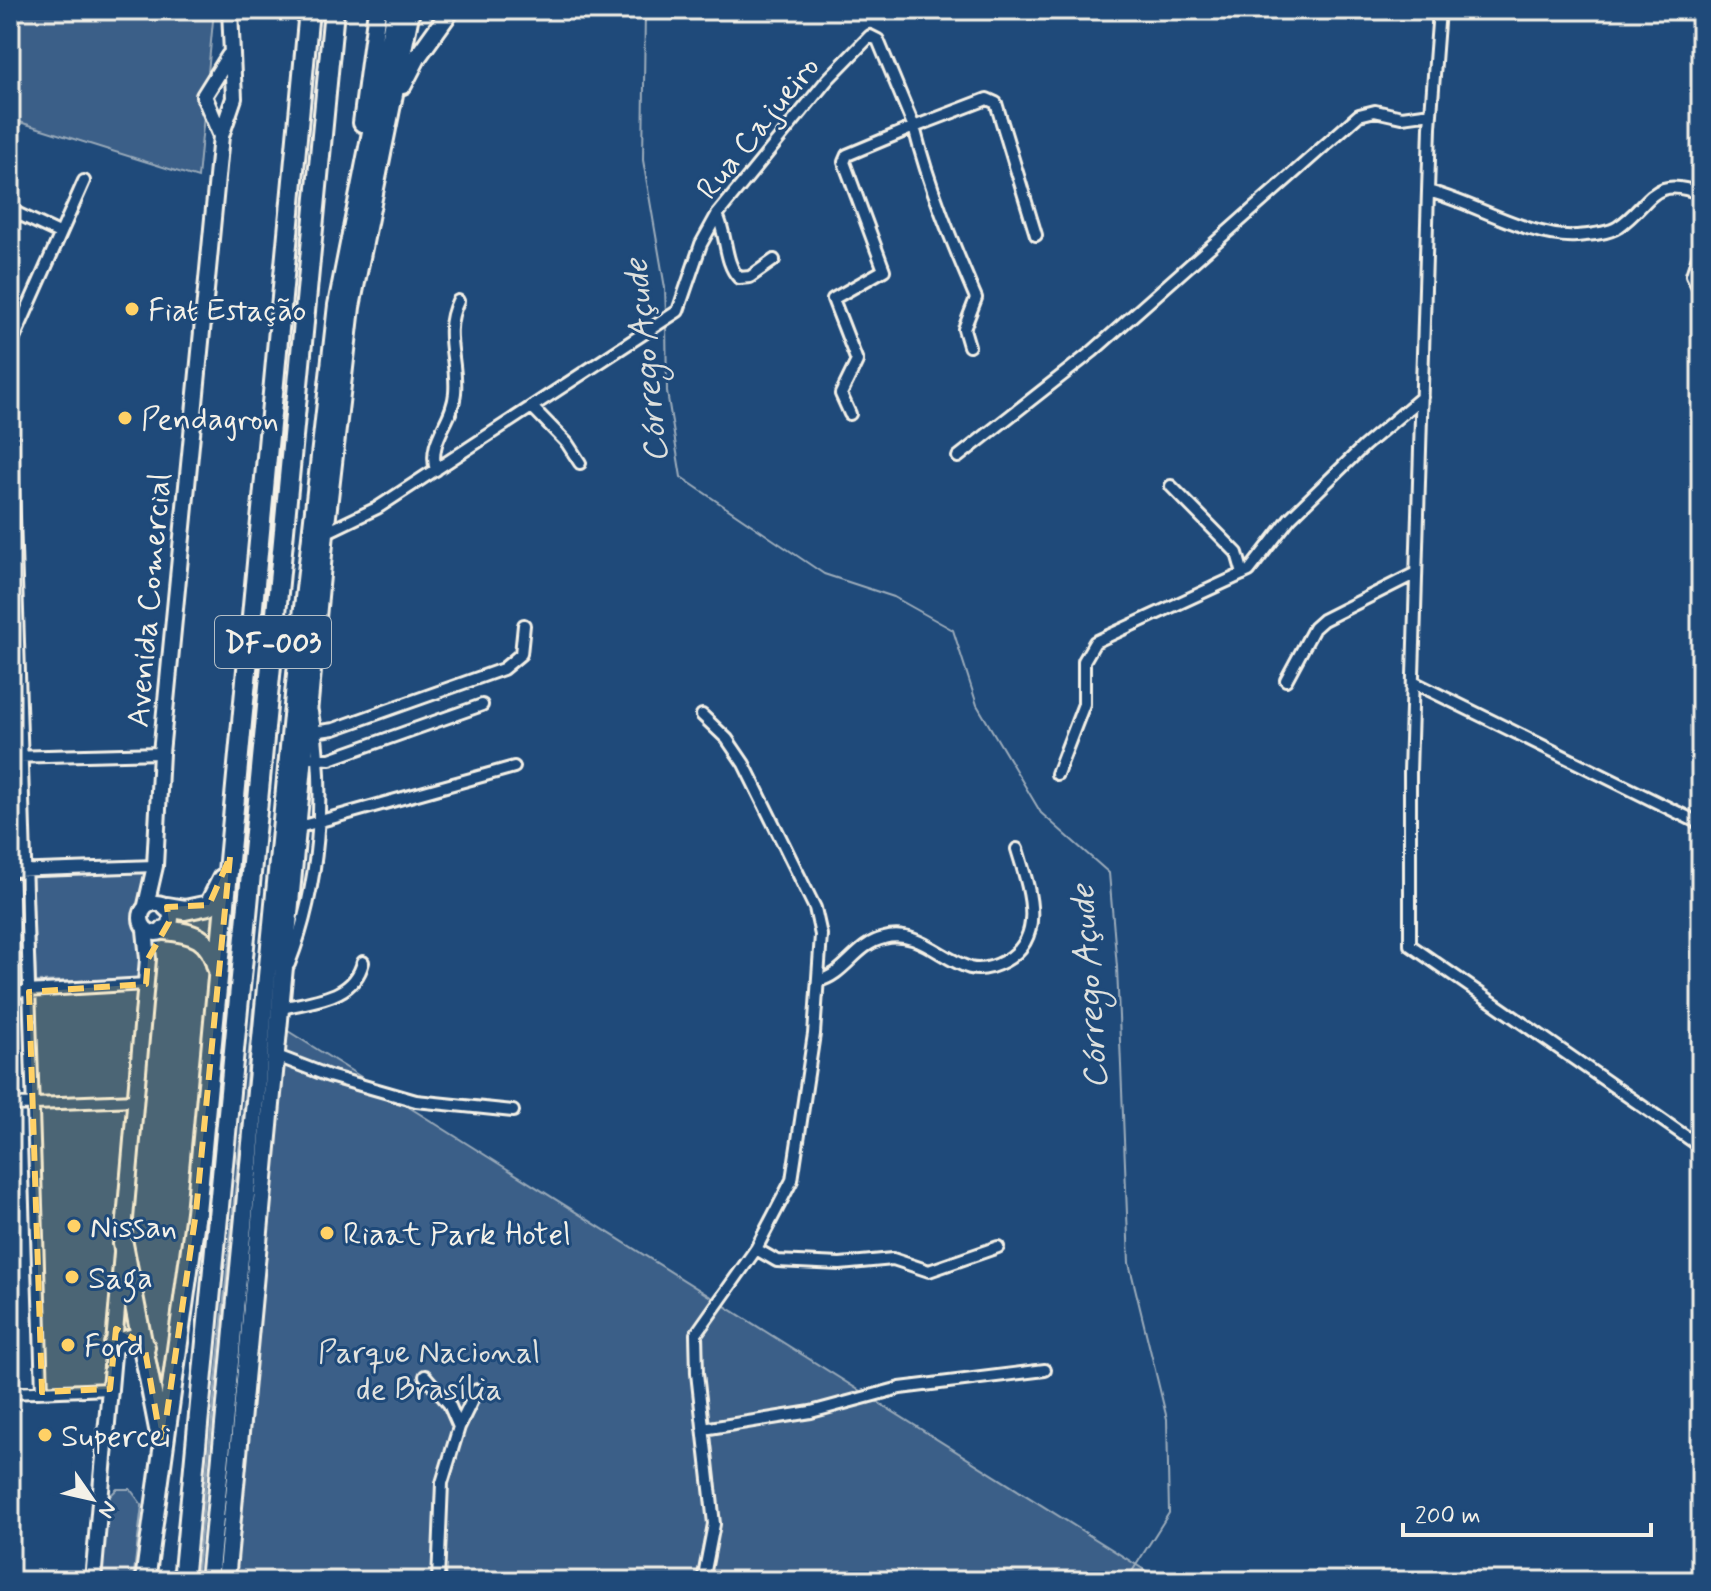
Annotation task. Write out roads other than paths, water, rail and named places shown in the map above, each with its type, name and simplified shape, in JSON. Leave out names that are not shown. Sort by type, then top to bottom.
[{"type":"highway","name":"DF-003","points":[[145,1581],[196,1212],[309,10]]},
{"type":"highway","name":"DF-003","points":[[183,1581],[334,10]]},
{"type":"highway","points":[[164,904],[185,910],[209,905],[230,857]]},
{"type":"highway","points":[[163,932],[189,932],[201,937],[213,951],[218,974]]},
{"type":"highway","points":[[123,1244],[162,1448]]},
{"type":"highway","points":[[186,1269],[202,1263],[213,1274]]},
{"type":"highway","points":[[114,1344],[127,1338],[145,1347]]},
{"type":"main road","points":[[362,172],[362,120],[377,10]]},
{"type":"main road","points":[[209,1581],[299,643],[337,305],[395,10]]},
{"type":"main road","points":[[226,1581],[299,827],[312,757],[310,699],[351,307],[411,10]]},
{"type":"main road","points":[[393,105],[418,56],[451,10]]},
{"type":"street","name":"Avenida Comercial","points":[[146,905],[155,872],[161,753],[221,136],[233,103],[230,10]]},
{"type":"street","points":[[1439,10],[1431,113],[1416,573],[1410,945],[1701,1147]]},
{"type":"street","name":"Rua Cajueiro","points":[[533,408],[678,311],[701,244],[717,215],[828,79],[870,36],[878,40],[914,127]]},
{"type":"street","points":[[221,136],[204,101],[208,87],[231,52]]},
{"type":"street","points":[[208,87],[222,83],[232,88]]},
{"type":"street","points":[[850,414],[841,394],[857,361],[833,299],[884,270],[844,158],[914,127],[992,99],[1036,235]]},
{"type":"street","points":[[958,457],[1093,351],[1359,115],[1375,111],[1402,117],[1431,113]]},
{"type":"street","points":[[914,127],[925,173],[953,250],[976,298],[964,329],[969,346]]},
{"type":"street","points":[[10,358],[13,341],[84,181]]},
{"type":"street","points":[[1428,191],[1534,228],[1573,237],[1617,227],[1641,204],[1669,187],[1678,185],[1701,194]]},
{"type":"street","points":[[10,210],[59,233]]},
{"type":"street","points":[[717,215],[724,229],[732,268],[739,278],[750,277],[774,260]]},
{"type":"street","points":[[1701,247],[1692,275],[1701,293]]},
{"type":"street","points":[[436,470],[432,457],[436,439],[450,413],[455,393],[449,325],[458,301]]},
{"type":"street","points":[[10,392],[16,757],[25,871],[42,1392]]},
{"type":"street","points":[[1057,774],[1084,704],[1084,661],[1095,642],[1243,574],[1258,563],[1290,518],[1364,446],[1422,397]]},
{"type":"street","points":[[325,533],[377,508],[533,408],[567,443],[580,463]]},
{"type":"street","points":[[1171,486],[1237,553],[1243,574]]},
{"type":"street","points":[[1286,680],[1314,628],[1323,620],[1416,573]]},
{"type":"street","points":[[312,733],[334,729],[503,669],[521,654],[524,625]]},
{"type":"street","points":[[1413,682],[1701,824]]},
{"type":"street","points":[[285,973],[303,925],[318,823],[312,757],[330,759],[482,705]]},
{"type":"street","points":[[702,715],[727,739],[744,764],[815,908],[821,935],[797,1162],[781,1205],[756,1249],[696,1334],[714,1524],[703,1581]]},
{"type":"street","points":[[16,757],[161,753]]},
{"type":"street","points":[[299,827],[514,767]]},
{"type":"street","points":[[818,981],[839,971],[867,945],[886,937],[915,940],[965,966],[980,970],[1007,960],[1027,941],[1032,907],[1017,849]]},
{"type":"street","points":[[10,871],[155,872]]},
{"type":"street","name":"Avenida Comercial","points":[[155,872],[164,904]]},
{"type":"street","points":[[93,1581],[148,959],[146,905],[150,901],[164,904],[170,917],[148,959]]},
{"type":"street","points":[[145,930],[155,936],[163,932]]},
{"type":"street","points":[[282,1008],[345,991],[354,984],[363,962]]},
{"type":"street","points":[[10,992],[146,984]]},
{"type":"street","points":[[277,1056],[329,1076],[416,1101],[513,1111]]},
{"type":"street","points":[[10,1105],[136,1100]]},
{"type":"street","points":[[756,1249],[777,1261],[840,1264],[893,1259],[929,1271],[998,1247]]},
{"type":"street","points":[[703,1429],[811,1412],[900,1388],[1045,1370]]},
{"type":"street","points":[[425,1376],[449,1404],[459,1427]]},
{"type":"street","points":[[10,1393],[110,1389]]},
{"type":"street","points":[[438,1581],[442,1483],[459,1427],[477,1390]]},
{"type":"waterway","name":"Córrego Açude","points":[[645,10],[643,160],[665,288],[666,316]]},
{"type":"waterway","name":"Córrego Açude","points":[[666,322],[667,392],[681,477],[824,574],[894,597],[953,630],[977,705],[1041,813],[1109,873],[1117,967],[1129,1263],[1167,1419],[1169,1513],[1126,1581]]},
{"type":"place","name":"Fiat Estação","points":[[132,309]]},
{"type":"place","name":"Pendagron","points":[[125,418]]},
{"type":"place","name":"Nissan","points":[[74,1226]]},
{"type":"place","name":"Riaat Park Hotel","points":[[327,1233]]},
{"type":"place","name":"Saga","points":[[72,1277]]},
{"type":"place","name":"Ford","points":[[68,1345]]},
{"type":"place","name":"Supercei","points":[[45,1435]]},
{"type":"park label","name":"Parque Nacional de Brasília","points":[[429,1370]]}]
